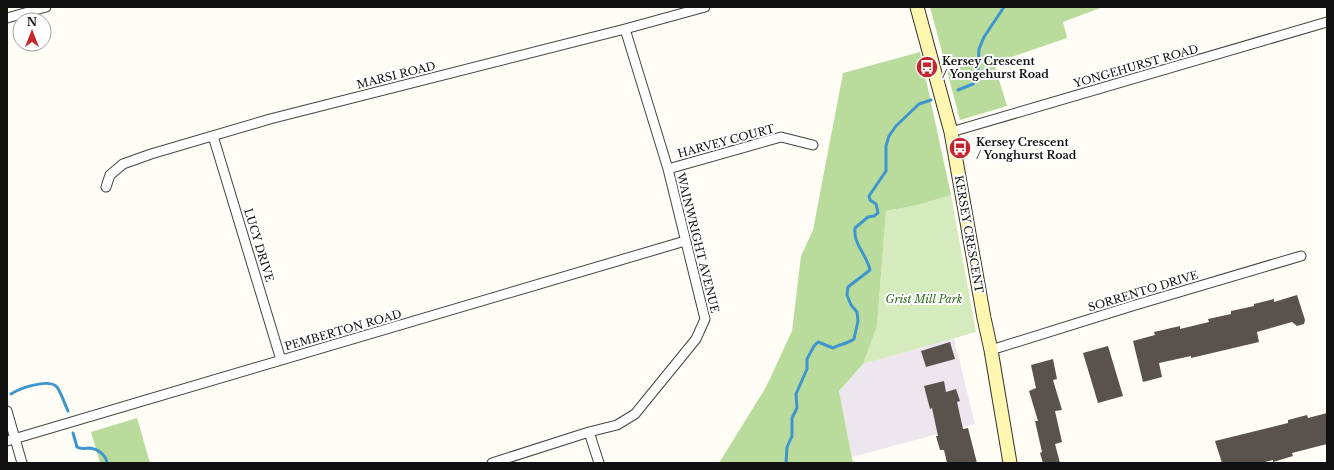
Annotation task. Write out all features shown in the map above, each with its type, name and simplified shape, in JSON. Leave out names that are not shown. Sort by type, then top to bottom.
[{"type":"street","points":[[7,18],[46,7]]},
{"type":"street","name":"MARSI ROAD","points":[[106,186],[110,175],[123,164],[214,136],[278,117],[625,29],[705,7]]},
{"type":"street","name":"KERSEY CRESCENT","points":[[917,7],[951,132],[1010,463]]},
{"type":"street","name":"YONGEHURST ROAD","points":[[951,132],[1327,22]]},
{"type":"street","name":"WAINWRIGHT AVENUE","points":[[492,463],[589,432],[617,425],[635,414],[696,339],[706,319],[685,241],[668,169],[625,29]]},
{"type":"street","name":"LUCY DRIVE","points":[[214,136],[281,360]]},
{"type":"street","name":"HARVEY COURT","points":[[668,169],[781,137],[813,145]]},
{"type":"street","name":"PEMBERTON ROAD","points":[[11,440],[685,241]]},
{"type":"street","name":"SORRENTO DRIVE","points":[[991,350],[1301,256]]},
{"type":"street","points":[[7,411],[11,440],[22,463]]},
{"type":"street","points":[[589,432],[599,463]]},
{"type":"shaded area","points":[[954,338],[975,424],[852,457],[839,391],[863,364]]},
{"type":"green space","points":[[930,7],[1103,7],[1063,22],[1067,38],[994,63],[1007,106],[960,120]]},
{"type":"green space","points":[[920,52],[951,195],[918,205],[886,211],[877,326],[863,364],[839,391],[853,463],[719,463],[766,387],[792,331],[801,256],[813,230],[843,73]]},
{"type":"green space","name":"Grist Mill Park","points":[[951,195],[976,332],[863,364],[877,326],[886,211],[918,205]]},
{"type":"green space","points":[[137,418],[150,463],[100,463],[91,432]]},
{"type":"building","points":[[1297,295],[1305,320],[1304,324],[1297,326],[1292,322],[1257,332],[1259,342],[1191,358],[1191,356],[1159,363],[1162,377],[1143,382],[1133,341],[1155,335],[1154,332],[1180,326],[1180,329],[1209,322],[1208,319],[1231,314],[1231,311],[1254,306],[1254,304],[1274,299],[1274,302]]},
{"type":"building","points":[[950,342],[955,359],[926,367],[921,351]]},
{"type":"building","points":[[1108,346],[1123,396],[1098,403],[1083,353]]},
{"type":"building","points":[[1053,359],[1057,379],[1053,380],[1062,410],[1055,411],[1062,442],[1055,444],[1060,463],[1043,463],[1035,421],[1038,421],[1029,391],[1036,388],[1031,365]]},
{"type":"building","points":[[944,381],[946,392],[956,389],[960,401],[957,402],[963,429],[968,428],[977,463],[947,463],[944,450],[940,450],[936,436],[938,436],[932,408],[930,409],[924,386]]},
{"type":"building","points":[[1327,413],[1327,444],[1292,453],[1293,456],[1273,462],[1273,460],[1261,463],[1222,463],[1215,441],[1288,423],[1288,420],[1307,415],[1308,418]]},
{"type":"waterway","points":[[958,90],[973,84],[978,72],[979,49],[984,37],[1004,7]]},
{"type":"waterway","points":[[786,463],[787,447],[792,436],[792,418],[797,408],[796,394],[807,369],[807,359],[814,346],[818,342],[833,348],[854,339],[858,321],[857,312],[851,305],[847,295],[848,287],[870,270],[856,239],[855,228],[868,217],[874,216],[878,213],[876,204],[870,200],[869,196],[886,171],[886,146],[889,136],[896,126],[919,104],[931,100]]},
{"type":"waterway","points":[[11,394],[34,385],[46,383],[52,384],[59,390],[68,411]]},
{"type":"waterway","points":[[73,433],[77,447],[82,449],[90,448],[99,451],[105,457],[107,463]]},
{"type":"place","name":"Kersey Crescent / Yongehurst Road","points":[[927,67]]},
{"type":"place","name":"Kersey Crescent / Yonghurst Road","points":[[960,148]]}]
